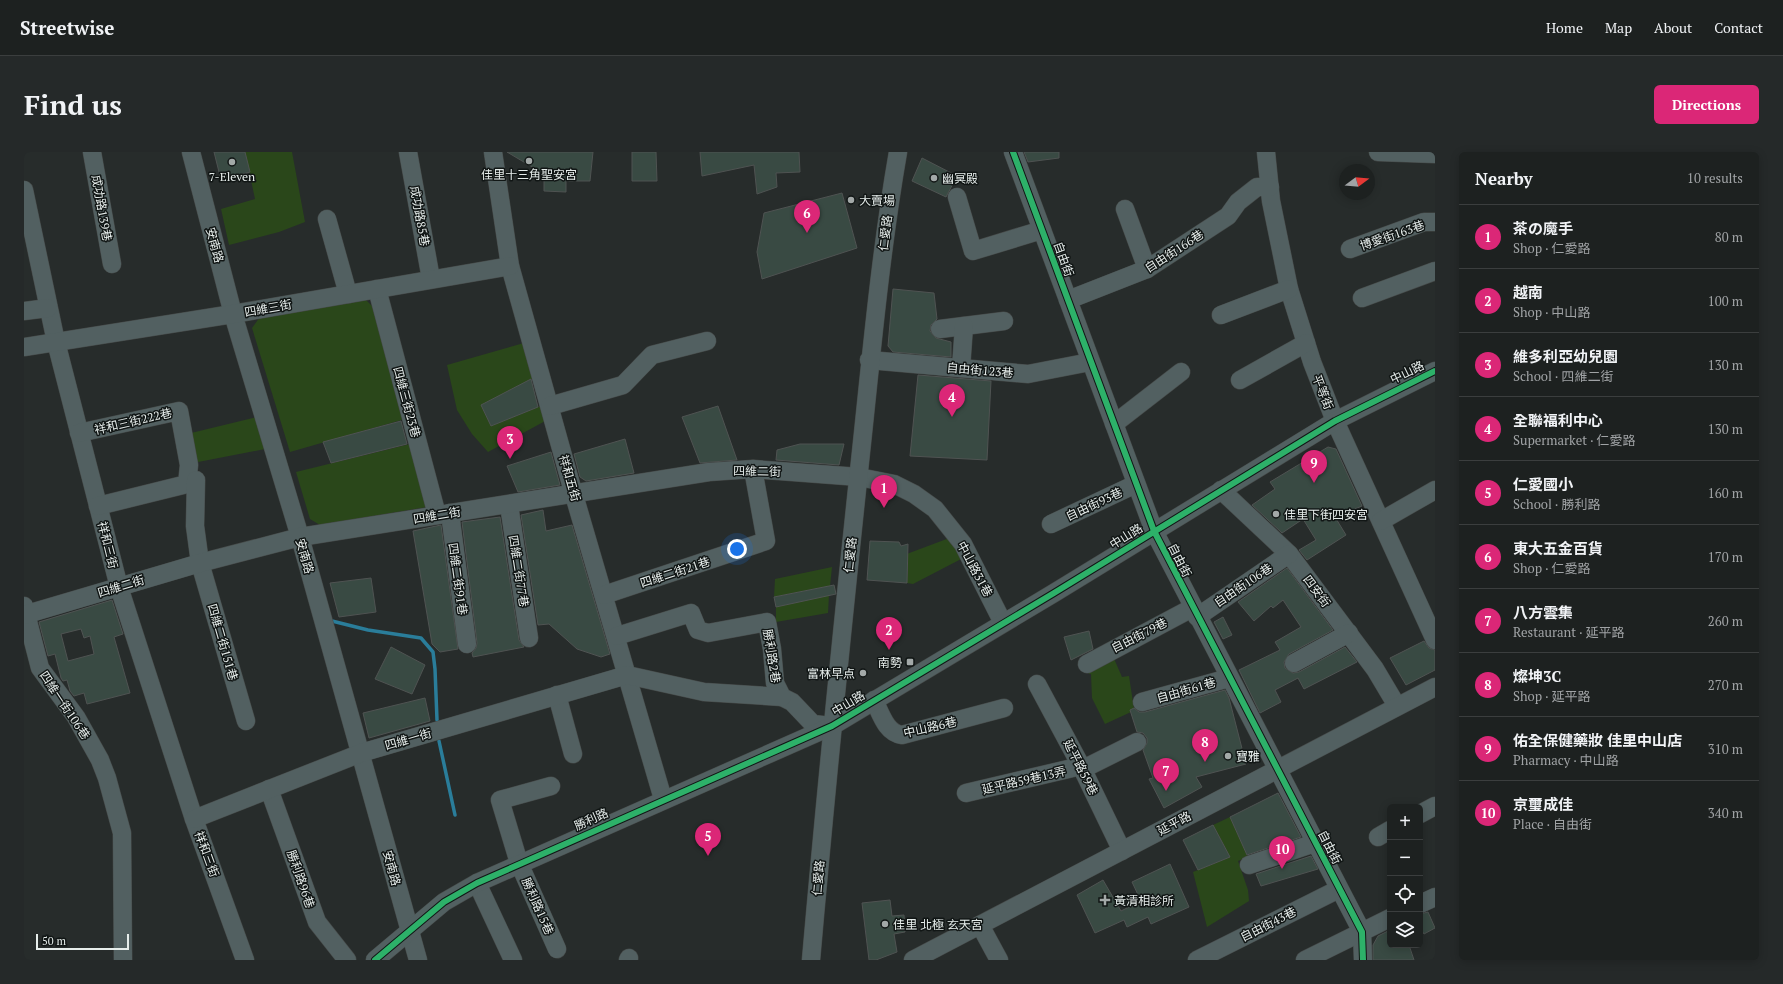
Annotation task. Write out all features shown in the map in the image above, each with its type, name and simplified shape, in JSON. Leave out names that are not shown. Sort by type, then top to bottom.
[{"type":"street","name":"成功路139巷","points":[[92,152],[112,264]]},
{"type":"street","name":"安南路","points":[[191,152],[233,314],[300,537],[418,960]]},
{"type":"street","name":"成功路85巷","points":[[408,152],[431,279]]},
{"type":"street","name":"祥和五街","points":[[493,152],[510,266],[574,495],[617,636],[663,799]]},
{"type":"street","name":"仁愛路","points":[[811,960],[832,726],[859,477],[869,360],[889,206],[898,152]]},
{"type":"street","name":"自由街","points":[[1013,152],[1154,531],[1362,932],[1363,960]]},
{"type":"street","name":"平等街","points":[[1266,152],[1270,187],[1289,289],[1306,343],[1335,421],[1381,521],[1429,612],[1435,640]]},
{"type":"street","points":[[1378,152],[1435,154]]},
{"type":"street","name":"自由街166巷","points":[[1068,300],[1147,269],[1228,216],[1238,202],[1257,187],[1270,187]]},
{"type":"street","name":"祥和三街","points":[[24,190],[26,215],[56,342],[119,587],[194,819],[245,960]]},
{"type":"street","points":[[957,197],[973,251],[1042,230]]},
{"type":"street","points":[[1125,209],[1147,269]]},
{"type":"street","points":[[327,218],[348,294]]},
{"type":"street","name":"博愛街163巷","points":[[1350,249],[1424,222],[1435,222]]},
{"type":"street","name":"四維三街","points":[[24,346],[233,314],[510,266]]},
{"type":"street","points":[[1362,298],[1435,272]]},
{"type":"street","name":"四維三街23巷","points":[[377,289],[443,514]]},
{"type":"street","points":[[1221,315],[1289,289]]},
{"type":"street","points":[[24,311],[48,308]]},
{"type":"street","points":[[940,329],[1004,321]]},
{"type":"street","points":[[961,368],[964,326]]},
{"type":"street","points":[[550,406],[624,385],[652,355],[707,341]]},
{"type":"street","points":[[1240,380],[1306,343]]},
{"type":"street","name":"自由街123巷","points":[[869,360],[1028,374],[1090,362]]},
{"type":"street","name":"中山路","points":[[832,726],[1335,421],[1435,371]]},
{"type":"street","points":[[1114,424],[1181,372]]},
{"type":"street","name":"祥和三街222巷","points":[[79,433],[179,411],[192,473]]},
{"type":"street","name":"四維二街","points":[[25,612],[119,587],[200,563],[300,537],[574,495],[709,472],[753,469],[859,477]]},
{"type":"street","name":"四維二街21巷","points":[[604,595],[766,541],[753,469]]},
{"type":"street","points":[[98,506],[187,484],[192,473]]},
{"type":"street","name":"四維二街151巷","points":[[192,473],[195,526],[200,563],[246,721]]},
{"type":"street","name":"中山路31巷","points":[[859,477],[894,484],[914,494],[935,510],[963,544],[1003,623]]},
{"type":"street","name":"自由街93巷","points":[[1051,524],[1136,484]]},
{"type":"street","name":"四安街","points":[[1221,490],[1258,523],[1289,554],[1375,669],[1397,706]]},
{"type":"street","points":[[1381,521],[1435,490]]},
{"type":"street","name":"四維二街77巷","points":[[509,505],[529,638]]},
{"type":"street","name":"四維二街91巷","points":[[443,514],[467,644]]},
{"type":"street","name":"自由街106巷","points":[[1195,612],[1289,554]]},
{"type":"street","name":"四維一街106巷","points":[[25,612],[28,644],[40,668],[76,717],[94,749],[107,778],[122,833],[123,960]]},
{"type":"street","name":"自由街79巷","points":[[1087,664],[1099,656],[1195,612]]},
{"type":"street","name":"勝利路2巷","points":[[617,636],[690,613],[698,630],[708,633],[767,622],[772,649],[775,683],[782,696],[792,702],[813,724],[832,726]]},
{"type":"street","points":[[1294,663],[1349,633]]},
{"type":"street","points":[[627,675],[704,692],[782,696]]},
{"type":"street","name":"四維一街","points":[[194,819],[361,752],[627,675]]},
{"type":"street","name":"自由街61巷","points":[[1142,702],[1229,678]]},
{"type":"street","name":"延平路59巷","points":[[1037,684],[1082,768],[1122,851]]},
{"type":"street","name":"延平路","points":[[913,960],[1122,851],[1276,768],[1435,687]]},
{"type":"street","points":[[557,695],[573,754]]},
{"type":"street","name":"中山路6巷","points":[[874,700],[888,728],[894,734],[902,735],[1004,708]]},
{"type":"street","name":"勝利路","points":[[375,960],[444,902],[477,883],[663,799],[832,726]]},
{"type":"street","name":"延平路59巷13弄","points":[[966,793],[1082,768],[1136,742]]},
{"type":"street","name":"勝利路15巷","points":[[551,786],[500,800],[519,863],[557,949]]},
{"type":"street","name":"勝利路96巷","points":[[269,790],[316,922],[347,960]]},
{"type":"street","points":[[1423,812],[1435,806]]},
{"type":"street","points":[[1249,865],[1315,843]]},
{"type":"street","points":[[477,883],[513,960]]},
{"type":"street","name":"自由街43巷","points":[[1197,960],[1339,889]]},
{"type":"street","points":[[1423,903],[1435,897]]},
{"type":"street","points":[[1305,960],[1387,920]]},
{"type":"street","points":[[980,925],[999,960]]},
{"type":"green space","points":[[245,152],[292,152],[305,222],[279,232],[229,245],[221,209],[255,199]]},
{"type":"green space","points":[[364,298],[372,306],[405,419],[290,452],[252,328],[260,317]]},
{"type":"green space","points":[[524,343],[536,377],[482,406],[491,426],[543,405],[547,420],[488,452],[472,434],[457,410],[447,365]]},
{"type":"green space","points":[[257,417],[265,449],[193,463],[187,434]]},
{"type":"green space","points":[[410,444],[427,507],[320,525],[310,519],[296,472]]},
{"type":"green space","points":[[952,537],[965,557],[913,584],[907,583],[908,560],[904,555]]},
{"type":"green space","points":[[832,567],[830,586],[774,597],[775,579]]},
{"type":"green space","points":[[829,595],[828,613],[776,622],[776,607]]},
{"type":"green space","points":[[1112,654],[1122,677],[1129,676],[1134,709],[1130,710],[1131,712],[1105,724],[1092,698],[1091,674],[1089,674],[1087,668]]},
{"type":"green space","points":[[1230,817],[1248,857],[1238,861],[1248,890],[1249,901],[1207,927],[1193,872],[1230,857],[1213,825]]},
{"type":"building","name":"7-Eleven","points":[[214,152],[245,152],[250,172],[221,180]]},
{"type":"building","points":[[507,152],[593,152],[590,181],[566,181],[566,192],[544,191],[544,174]]},
{"type":"building","points":[[632,152],[656,152],[657,181],[632,181]]},
{"type":"building","points":[[700,152],[799,152],[800,172],[776,173],[777,187],[757,194],[754,165],[702,176]]},
{"type":"building","points":[[1024,152],[1059,152],[1059,158],[1028,162]]},
{"type":"building","name":"幽冥殿","points":[[922,158],[957,176],[946,197],[912,181]]},
{"type":"building","points":[[842,193],[857,248],[762,279],[757,252],[764,213]]},
{"type":"building","points":[[893,289],[934,293],[937,319],[931,325],[930,331],[936,338],[951,342],[951,357],[893,352],[888,346]]},
{"type":"building","points":[[918,375],[991,381],[987,460],[910,456]]},
{"type":"building","points":[[531,379],[538,407],[491,426],[481,405]]},
{"type":"building","points":[[718,406],[737,460],[700,463],[682,417]]},
{"type":"building","points":[[401,421],[407,444],[331,463],[323,442]]},
{"type":"building","points":[[625,439],[634,473],[586,481],[580,477],[574,454]]},
{"type":"building","points":[[800,444],[844,444],[839,465],[776,460],[777,450]]},
{"type":"building","points":[[1328,447],[1336,449],[1362,506],[1335,517],[1346,535],[1307,560],[1299,550],[1316,540],[1303,519],[1282,533],[1252,505],[1275,489],[1270,482]]},
{"type":"building","points":[[551,452],[560,485],[518,492],[507,466]]},
{"type":"building","points":[[543,510],[546,531],[572,525],[610,654],[601,657],[577,649],[549,624],[538,625],[521,515]]},
{"type":"building","points":[[500,517],[519,640],[524,647],[473,657],[472,653],[476,648],[477,643],[462,522]]},
{"type":"building","points":[[441,525],[458,649],[440,652],[432,644],[413,531]]},
{"type":"building","points":[[870,541],[899,542],[901,546],[908,544],[907,583],[867,580]]},
{"type":"building","points":[[1287,568],[1333,630],[1289,654],[1284,662],[1285,668],[1293,673],[1299,672],[1345,647],[1357,662],[1304,689],[1298,678],[1275,690],[1281,702],[1260,713],[1239,670],[1280,650],[1275,642],[1301,627],[1283,600],[1273,608],[1271,606],[1254,621],[1238,602]]},
{"type":"building","points":[[371,578],[376,612],[339,617],[330,583]]},
{"type":"building","points":[[834,585],[836,594],[776,607],[774,597]]},
{"type":"building","points":[[112,600],[123,634],[114,637],[130,693],[87,704],[84,693],[74,696],[70,691],[67,680],[63,681],[61,678],[55,654],[48,656],[39,622]],"holes":[[[81,629],[84,638],[90,636],[94,654],[68,661],[61,634]]]},
{"type":"building","points":[[1223,617],[1232,635],[1223,639],[1214,622]]},
{"type":"building","points":[[1089,631],[1093,649],[1071,660],[1064,637]]},
{"type":"building","points":[[1424,641],[1429,648],[1435,650],[1435,670],[1406,685],[1390,658]]},
{"type":"building","points":[[391,647],[425,665],[412,694],[375,679]]},
{"type":"building","points":[[1225,690],[1229,698],[1246,764],[1196,777],[1202,787],[1164,808],[1149,779],[1153,778],[1143,750],[1147,743],[1147,738],[1143,733],[1137,732],[1130,710],[1134,708],[1139,712],[1145,712]]},
{"type":"building","points":[[425,698],[430,721],[369,738],[363,713]]},
{"type":"building","points":[[1278,793],[1301,837],[1247,855],[1230,817]]},
{"type":"building","points":[[1213,825],[1230,857],[1198,870],[1183,840]]},
{"type":"building","points":[[1311,856],[1318,869],[1261,886],[1256,874]]},
{"type":"building","points":[[1170,864],[1189,907],[1151,924],[1148,917],[1127,927],[1124,920],[1095,933],[1077,895],[1103,880],[1121,911],[1141,901],[1132,882]]},
{"type":"building","name":"佳里 北極 玄天宮","points":[[890,900],[892,916],[904,915],[905,932],[894,934],[897,952],[876,960],[869,960],[862,903]]},
{"type":"building","points":[[1428,912],[1435,928],[1424,934],[1423,932],[1423,913]]},
{"type":"building","points":[[1387,932],[1387,948],[1410,948],[1414,960],[1373,960],[1373,945],[1378,936]]},
{"type":"waterway","points":[[328,620],[368,630],[421,638],[433,652],[437,720]]},
{"type":"waterway","points":[[439,741],[455,815]]},
{"type":"cycle path","points":[[1013,152],[1154,531],[1362,932],[1363,960]]},
{"type":"cycle path","points":[[375,960],[444,902],[477,883],[832,726],[1054,593],[1335,421],[1435,371]]},
{"type":"place","name":"佳里十三角聖安宮","points":[[529,161]]},
{"type":"place","name":"7-Eleven","points":[[232,162]]},
{"type":"place","name":"幽冥殿","points":[[934,178]]},
{"type":"place","name":"大賣場","points":[[851,200]]},
{"type":"place","name":"東大五金百貨","points":[[807,233]]},
{"type":"place","name":"全聯福利中心","points":[[952,417]]},
{"type":"place","name":"維多利亞幼兒園","points":[[510,459]]},
{"type":"place","name":"佑全保健藥妝 佳里中山店","points":[[1314,483]]},
{"type":"place","name":"茶の魔手","points":[[884,508]]},
{"type":"place","name":"佳里下街四安宮","points":[[1276,514]]},
{"type":"place","name":"越南","points":[[889,650]]},
{"type":"place","name":"南勢","points":[[910,662]]},
{"type":"place","name":"富林早点","points":[[863,673]]},
{"type":"place","name":"寶雅","points":[[1228,756]]},
{"type":"place","name":"燦坤3C","points":[[1205,762]]},
{"type":"place","name":"八方雲集","points":[[1166,791]]},
{"type":"place","name":"仁愛國小","points":[[708,856]]},
{"type":"place","name":"京璽成佳","points":[[1282,869]]},
{"type":"place","name":"黃清相診所","points":[[1105,900]]},
{"type":"place","name":"佳里 北極 玄天宮","points":[[885,924]]}]
